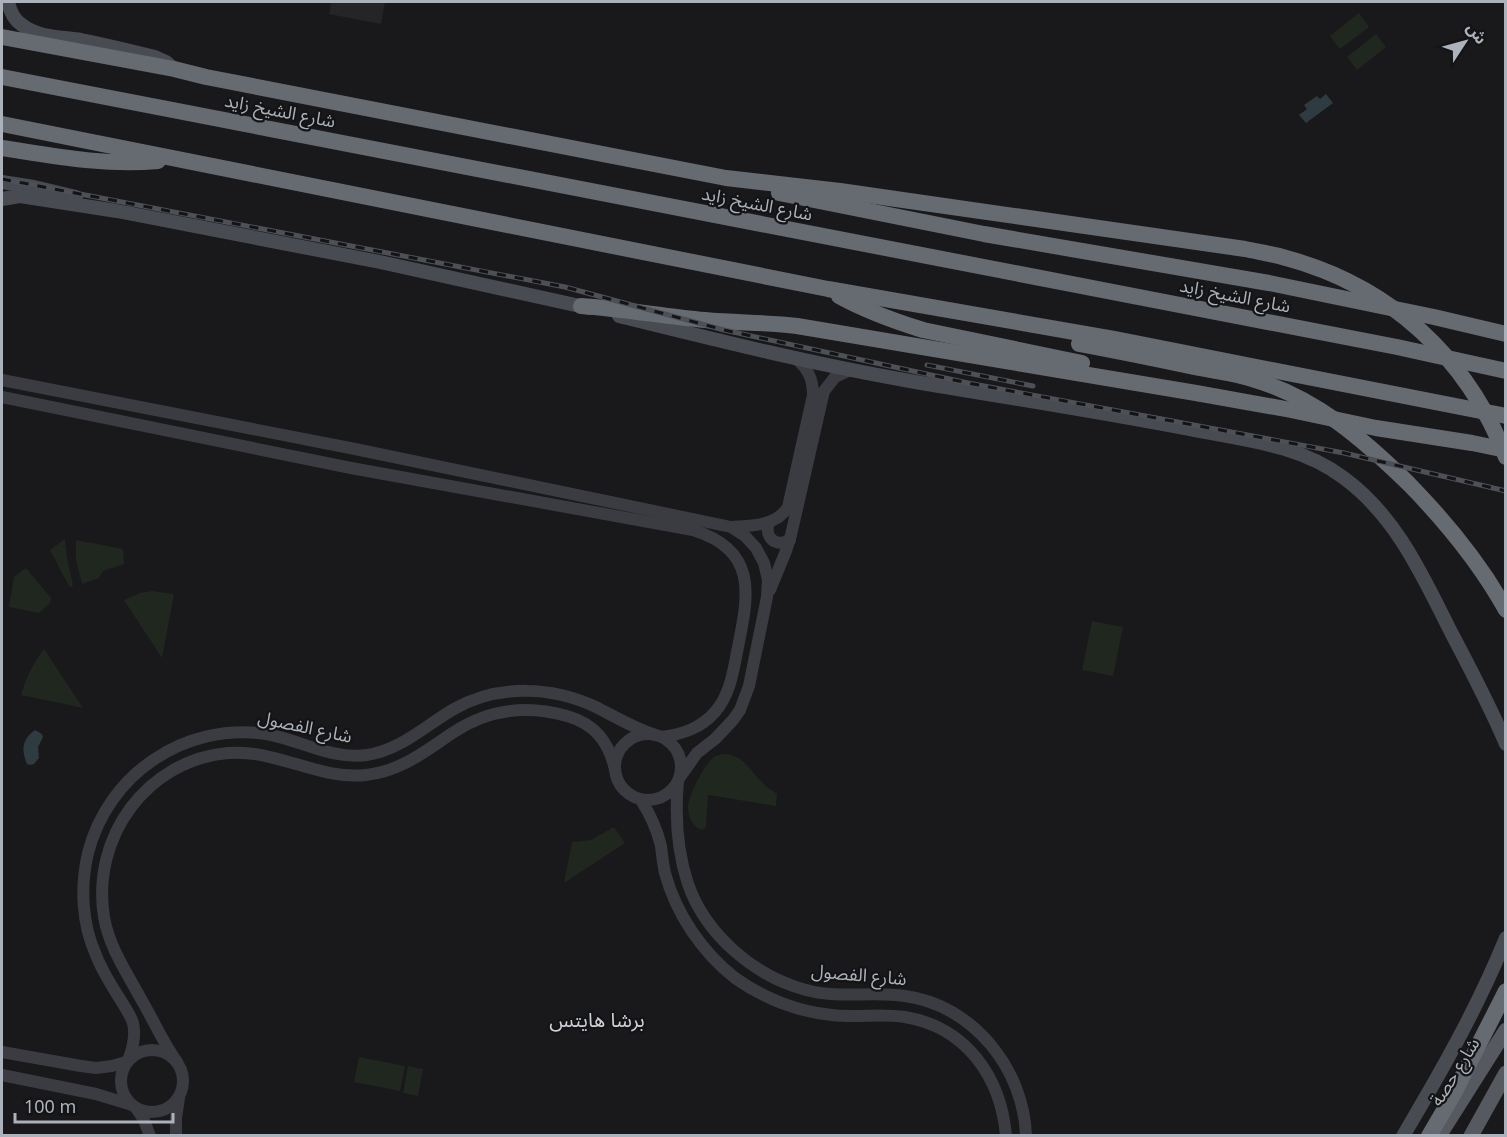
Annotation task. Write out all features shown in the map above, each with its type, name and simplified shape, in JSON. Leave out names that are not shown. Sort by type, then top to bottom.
[{"type":"highway","points":[[2,37],[726,178],[840,191],[1276,255],[1326,271],[1363,289],[1381,300],[1430,339],[1470,386],[1491,422],[1506,457]]},
{"type":"highway","name":"شارع الشيخ زايد","points":[[2,77],[1397,347],[1506,371]]},
{"type":"highway","points":[[2,124],[828,289],[1114,339],[1506,416]]},
{"type":"highway","points":[[2,148],[98,162],[145,162],[176,159]]},
{"type":"highway","points":[[726,178],[774,192],[845,207],[984,234],[1269,283],[1470,324],[1506,334]]},
{"type":"highway","points":[[828,289],[864,309],[913,327],[1135,374],[1196,393]]},
{"type":"highway","points":[[581,306],[706,320],[797,326],[1196,393],[1376,428],[1506,450]]},
{"type":"highway","points":[[1027,324],[1078,344],[1252,378],[1314,406],[1370,446],[1426,502],[1461,541],[1506,610]]},
{"type":"highway","points":[[1470,324],[1506,328]]},
{"type":"highway","points":[[1429,1136],[1453,1095],[1506,991]]},
{"type":"main road","points":[[8,2],[11,12],[21,25],[36,33],[155,57],[174,69]]},
{"type":"main road","points":[[2,182],[56,192],[117,211]]},
{"type":"main road","points":[[2,199],[20,196],[117,211],[390,265],[581,306],[850,370],[1121,416],[1294,451],[1323,464],[1346,479],[1379,509],[1410,552],[1488,703],[1506,744]]},
{"type":"main road","points":[[1403,1136],[1467,1022],[1506,938]]},
{"type":"main road","name":"شارع حصة","points":[[1439,1136],[1506,1030]]},
{"type":"main road","points":[[1474,1131],[1506,1073]]},
{"type":"main road","points":[[1474,1131],[1506,1090]]},
{"type":"street","points":[[2,380],[355,449],[730,527],[769,522],[781,517],[788,507],[813,395],[813,387],[807,370],[795,358]]},
{"type":"street","points":[[767,597],[790,540],[824,391],[834,377],[850,370]]},
{"type":"street","points":[[2,397],[351,468],[693,530],[721,543],[741,567],[746,582],[745,610],[734,669],[725,698],[705,722],[692,730],[677,735],[638,736],[623,745],[615,761],[620,786],[641,800],[659,799],[674,788],[698,753],[733,720],[743,704],[749,686],[767,597],[768,580],[764,563],[756,548],[745,536],[730,527]]},
{"type":"street","points":[[769,522],[767,527],[770,537],[779,543],[790,540]]},
{"type":"street","name":"شارع الفصول","points":[[128,1060],[133,1047],[132,1023],[127,1010],[101,967],[90,938],[84,906],[85,872],[94,835],[112,800],[138,771],[160,755],[206,737],[249,733],[282,737],[334,754],[368,755],[399,745],[467,703],[499,693],[530,691],[556,694],[581,701],[627,724],[659,736]]},
{"type":"street","name":"شارع الفصول","points":[[177,1062],[160,1036],[115,952],[108,935],[102,897],[103,875],[114,835],[124,816],[138,798],[158,779],[190,762],[207,756],[229,753],[270,757],[335,775],[366,775],[382,772],[411,761],[456,730],[483,717],[498,712],[529,709],[574,718],[593,728],[608,747],[615,770]]},
{"type":"street","points":[[659,736],[670,743],[680,758],[679,779]]},
{"type":"street","name":"شارع الفصول","points":[[679,779],[677,824],[688,884],[696,902],[719,936],[748,963],[785,983],[805,990],[826,994],[907,996],[942,1006],[959,1015],[989,1042],[1011,1076],[1024,1114],[1026,1136]]},
{"type":"street","name":"شارع الفصول","points":[[641,800],[658,834],[666,875],[679,909],[690,929],[719,963],[736,978],[755,990],[796,1008],[832,1015],[906,1017],[940,1027],[970,1051],[986,1070],[998,1092],[1005,1116],[1006,1136]]},
{"type":"street","points":[[2,1052],[96,1068],[112,1066],[150,1049],[165,1052],[177,1062],[183,1079],[176,1118],[176,1136]]},
{"type":"street","points":[[128,1060],[122,1070],[121,1089],[125,1098],[144,1120],[150,1136]]},
{"type":"street","points":[[2,1075],[96,1094],[143,1111],[160,1112],[168,1108],[179,1097]]},
{"type":"street","points":[[1395,1136],[1427,1095]]},
{"type":"shaded area","points":[[331,2],[385,2],[381,24],[329,14]]},
{"type":"shaded area","points":[[1359,13],[1369,27],[1340,49],[1330,36]]},
{"type":"shaded area","points":[[1376,34],[1386,47],[1357,70],[1347,57]]},
{"type":"shaded area","points":[[1326,94],[1333,103],[1306,123],[1299,115],[1307,109],[1304,105],[1317,96],[1320,99]]},
{"type":"shaded area","points":[[65,539],[73,585],[71,587],[50,550]]},
{"type":"shaded area","points":[[76,540],[123,549],[124,564],[103,571],[99,578],[82,584],[76,560]]},
{"type":"shaded area","points":[[26,568],[51,598],[50,603],[39,613],[9,607],[14,577]]},
{"type":"shaded area","points":[[152,591],[174,594],[162,658],[124,600]]},
{"type":"shaded area","points":[[1092,621],[1123,627],[1113,676],[1082,670]]},
{"type":"shaded area","points":[[44,649],[83,708],[21,695],[30,671]]},
{"type":"shaded area","points":[[35,730],[43,737],[38,747],[39,758],[30,765],[27,764],[23,749],[27,737]]},
{"type":"shaded area","points":[[724,754],[741,760],[777,794],[776,806],[708,795],[706,827],[702,830],[696,827],[690,818],[689,802],[710,760],[717,755]]},
{"type":"shaded area","points":[[614,827],[625,843],[564,883],[572,842],[591,840]]},
{"type":"shaded area","points":[[359,1057],[405,1066],[400,1091],[354,1082]]},
{"type":"shaded area","points":[[408,1066],[423,1069],[418,1096],[403,1093]]},
{"type":"railway","points":[[2,179],[565,287],[724,330],[968,383],[1344,453],[1506,491]]},
{"type":"railway","points":[[927,365],[1033,386]]},
{"type":"district","name":"برشا هايتس","points":[[597,1020]]}]
